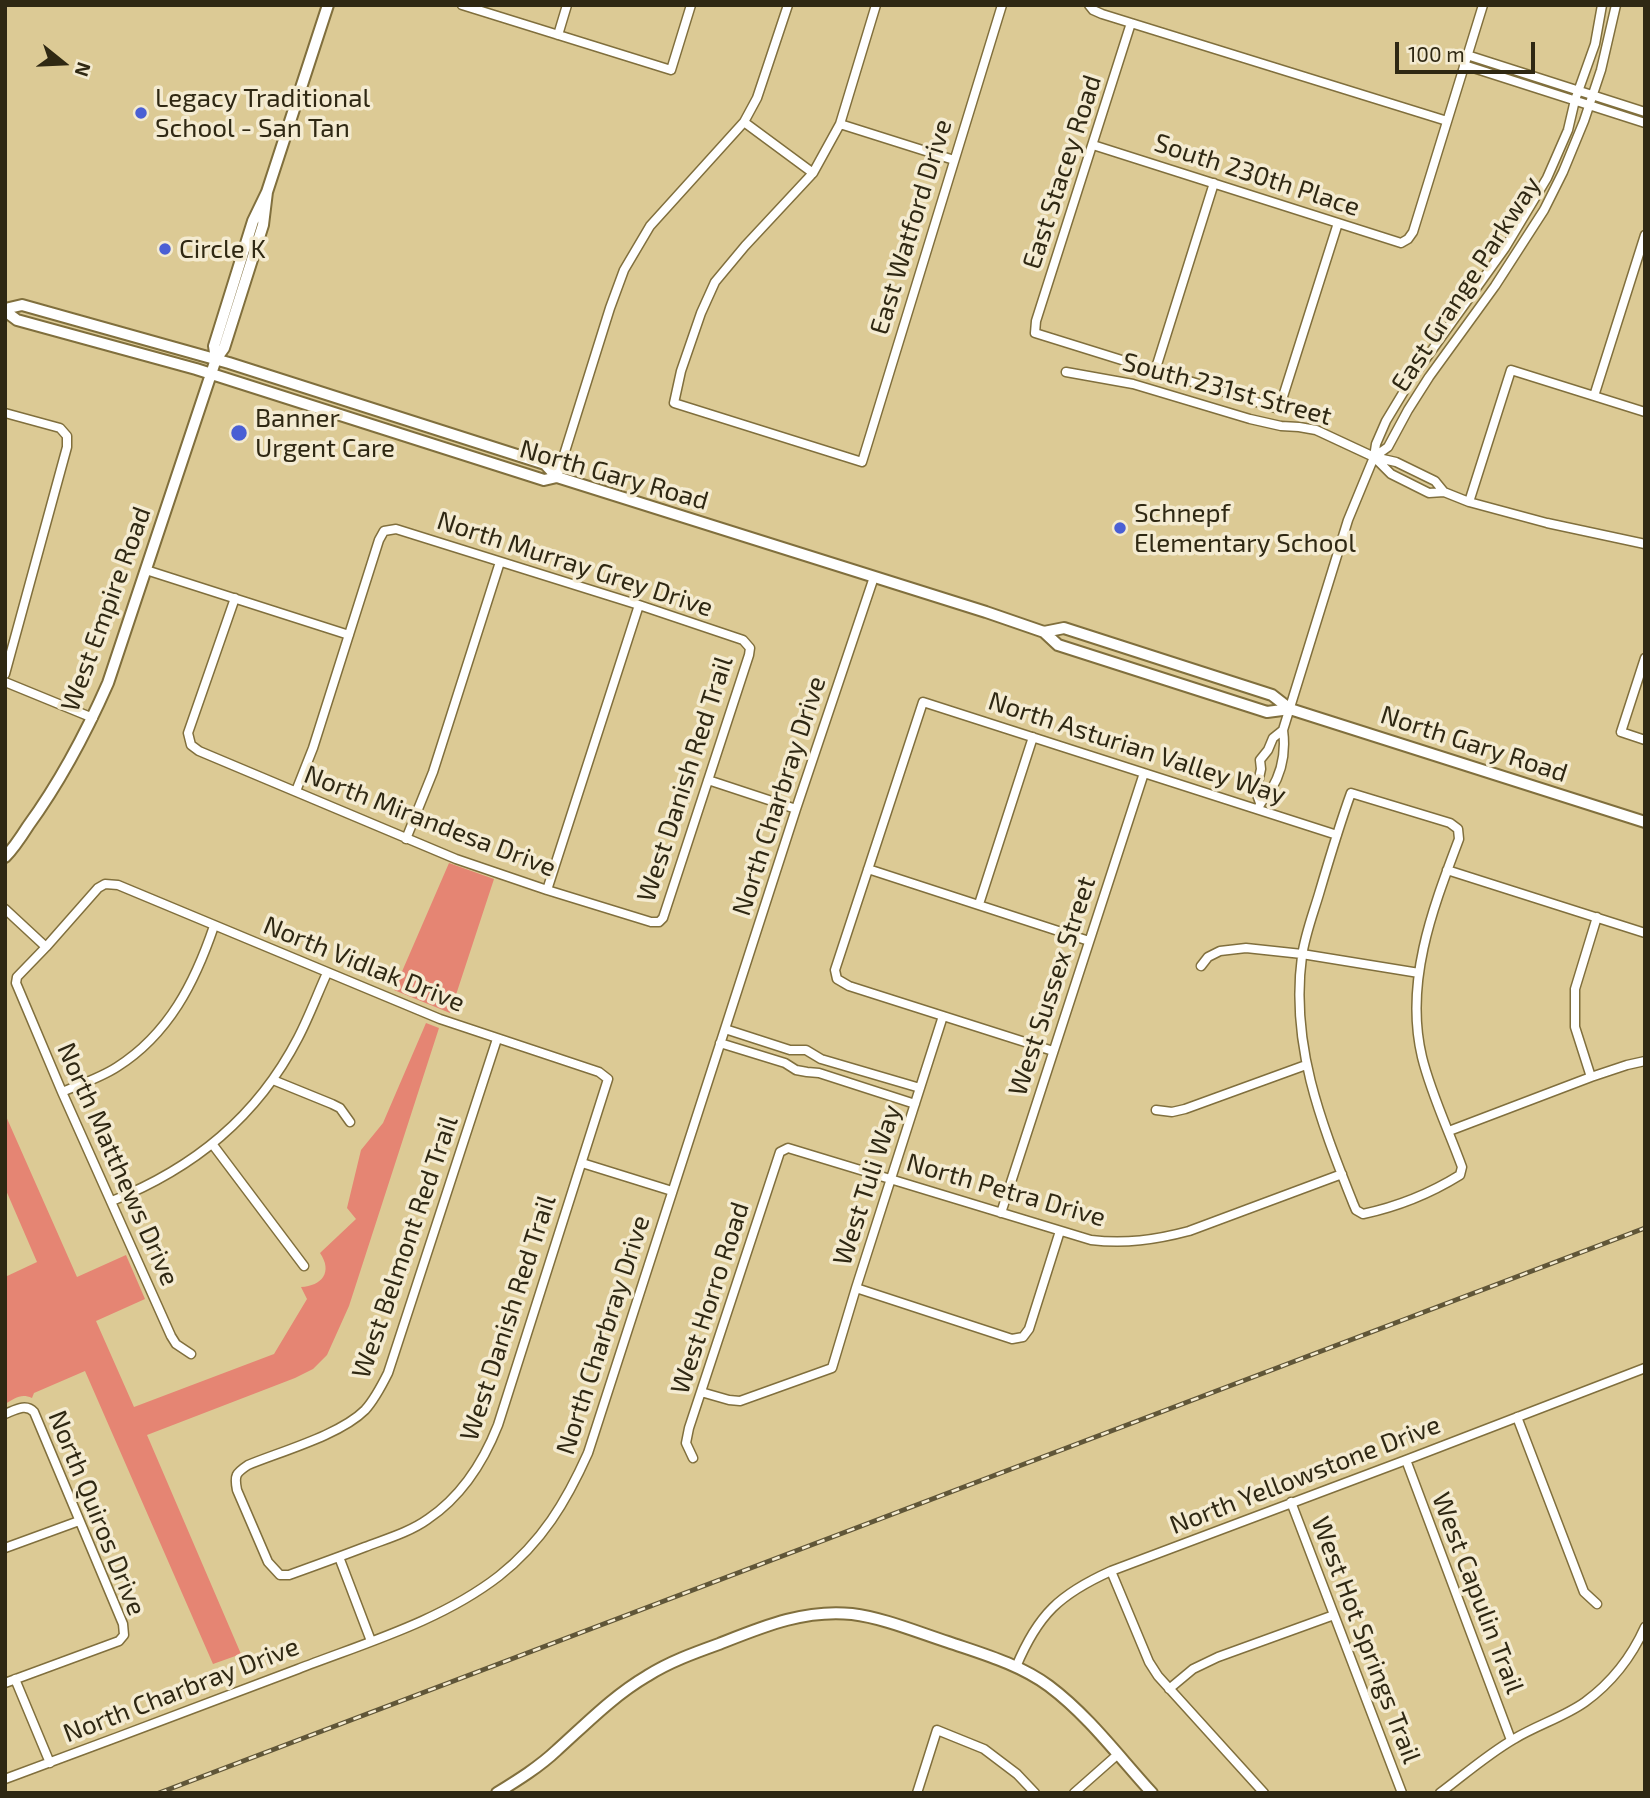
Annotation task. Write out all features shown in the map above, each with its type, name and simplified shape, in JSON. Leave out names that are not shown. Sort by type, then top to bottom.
[{"type":"main road","name":"West Empire Road","points":[[5,857],[40,811],[68,764],[108,683],[216,359],[224,348],[262,225],[267,192],[328,5]]},
{"type":"main road","points":[[5,310],[22,305],[216,359],[545,464],[557,477]]},
{"type":"main road","name":"North Gary Road","points":[[5,310],[17,320],[211,374],[544,480],[557,477],[874,577],[1044,632],[1058,645],[1267,712],[1290,709]]},
{"type":"main road","name":"North Gary Road","points":[[1044,632],[1064,628],[1272,695],[1290,709],[1645,822]]},
{"type":"main road","points":[[497,1793],[542,1763],[622,1692],[647,1676],[688,1656],[772,1623],[809,1615],[840,1613],[866,1617],[977,1652],[1016,1667],[1046,1684],[1091,1724],[1152,1793]]},
{"type":"street","points":[[462,5],[671,70],[691,5]]},
{"type":"street","points":[[558,35],[567,5]]},
{"type":"street","points":[[557,477],[624,270],[650,226],[744,122],[757,98],[788,5]]},
{"type":"street","points":[[744,122],[813,173],[840,124],[876,5]]},
{"type":"street","name":"East Watford Drive","points":[[813,173],[715,282],[681,371],[674,403],[862,462],[1002,5]]},
{"type":"street","points":[[1089,6],[1102,14],[1447,121],[1483,5]]},
{"type":"street","name":"East Grange Parkway","points":[[1283,730],[1348,520],[1386,421],[1423,363],[1505,248],[1547,178],[1568,130],[1575,100],[1595,44],[1602,5]]},
{"type":"street","name":"East Grange Parkway","points":[[1374,457],[1388,447],[1415,399],[1495,286],[1530,233],[1563,172],[1593,94],[1616,5]]},
{"type":"street","name":"East Stacey Road","points":[[1035,333],[1036,321],[1131,23]]},
{"type":"street","points":[[1467,55],[1645,111]]},
{"type":"street","points":[[1464,65],[1645,123]]},
{"type":"street","name":"South 230th Place","points":[[1093,145],[1401,243],[1413,232],[1447,121]]},
{"type":"street","points":[[840,124],[954,160]]},
{"type":"street","points":[[1155,371],[1214,183]]},
{"type":"street","name":"South 231st Street","points":[[1035,333],[1279,410],[1338,223]]},
{"type":"street","points":[[1594,396],[1645,236]]},
{"type":"street","points":[[1469,502],[1511,370],[1645,412]]},
{"type":"street","name":"South 231st Street","points":[[1066,372],[1133,384],[1270,424],[1316,429],[1374,457],[1396,462],[1435,481],[1444,492]]},
{"type":"street","points":[[5,413],[60,428],[67,436],[5,674]]},
{"type":"street","name":"South 231st Street","points":[[1374,457],[1391,474],[1429,493],[1444,492],[1469,502],[1547,523],[1645,544]]},
{"type":"street","name":"North Murray Grey Drive","points":[[349,635],[379,540],[384,531],[396,529],[743,640],[750,648]]},
{"type":"street","points":[[406,839],[433,772],[500,562]]},
{"type":"street","points":[[146,570],[349,635],[313,748],[296,791]]},
{"type":"street","name":"North Charbray Drive","points":[[5,1779],[453,1607],[499,1576],[535,1542],[555,1517],[588,1453],[796,809],[874,577]]},
{"type":"street","name":"North Mirandesa Drive","points":[[234,598],[188,733],[191,745],[199,751],[465,863],[651,922],[659,922]]},
{"type":"street","points":[[547,890],[639,606]]},
{"type":"street","name":"West Danish Red Trail","points":[[659,922],[663,918],[750,648]]},
{"type":"street","points":[[1645,658],[1621,732],[1645,740]]},
{"type":"street","points":[[5,682],[93,718]]},
{"type":"street","name":"North Asturian Valley Way","points":[[868,870],[923,702],[1144,773],[1259,806],[1337,835]]},
{"type":"street","points":[[1283,730],[1283,767],[1259,806],[1256,792],[1261,760],[1273,738],[1283,730]]},
{"type":"street","points":[[979,904],[1033,737]]},
{"type":"street","points":[[1261,769],[1270,775],[1277,775]]},
{"type":"street","name":"West Sussex Street","points":[[1001,1213],[1144,773]]},
{"type":"street","points":[[708,780],[796,809]]},
{"type":"street","points":[[1351,793],[1450,823],[1458,829],[1458,839],[1447,870],[1424,944],[1419,973],[1418,1031],[1422,1057],[1462,1167],[1460,1175],[1451,1181],[1419,1196],[1363,1214],[1356,1210],[1353,1203],[1314,1096],[1303,1051],[1300,1002],[1302,954],[1351,793]]},
{"type":"street","points":[[1053,1051],[849,986],[837,979],[835,970],[868,870],[1089,941]]},
{"type":"street","points":[[1447,870],[1645,933]]},
{"type":"street","name":"North Vidlak Drive","points":[[46,947],[98,888],[105,884],[118,885],[440,1020],[599,1072],[608,1079]]},
{"type":"street","points":[[5,909],[46,947]]},
{"type":"street","points":[[1591,1077],[1575,1027],[1574,1006],[1575,989],[1597,917]]},
{"type":"street","points":[[62,1092],[117,1066],[160,1030],[195,977],[214,926]]},
{"type":"street","name":"North Matthews Drive","points":[[46,947],[17,976],[16,983],[171,1336],[176,1344],[191,1354]]},
{"type":"street","points":[[1201,966],[1208,957],[1220,951],[1246,948],[1419,973]]},
{"type":"street","points":[[112,1201],[143,1189],[172,1172],[213,1145],[238,1122],[273,1080],[299,1037],[327,973]]},
{"type":"street","name":"West Tuli Way","points":[[701,1392],[740,1401],[832,1368],[943,1016]]},
{"type":"street","points":[[725,1029],[790,1050],[806,1051],[821,1059],[920,1088]]},
{"type":"street","name":"West Belmont Red Trail","points":[[279,1575],[268,1562],[237,1490],[235,1480],[238,1472],[248,1465],[333,1432],[366,1409],[378,1392],[388,1373],[497,1039]]},
{"type":"street","points":[[720,1042],[785,1063],[796,1070],[819,1073],[915,1104]]},
{"type":"street","points":[[811,1073],[817,1063],[815,1054]]},
{"type":"street","points":[[1448,1131],[1591,1077],[1645,1061]]},
{"type":"street","points":[[1156,1110],[1185,1110],[1306,1065]]},
{"type":"street","name":"West Danish Red Trail","points":[[279,1575],[289,1575],[388,1539],[428,1519],[463,1487],[476,1471],[498,1425],[608,1079]]},
{"type":"street","points":[[273,1080],[340,1108],[351,1122]]},
{"type":"street","points":[[213,1145],[304,1266]]},
{"type":"street","name":"North Petra Drive","points":[[780,1152],[788,1148],[795,1149],[1060,1231],[1114,1243],[1168,1237],[1189,1231],[1342,1174]]},
{"type":"street","name":"West Horro Road","points":[[693,1458],[687,1443],[689,1428],[780,1152]]},
{"type":"street","points":[[582,1163],[672,1191]]},
{"type":"street","points":[[856,1288],[1012,1339],[1023,1337],[1029,1329],[1060,1231]]},
{"type":"street","name":"North Yellowstone Drive","points":[[1016,1667],[1031,1633],[1044,1617],[1063,1597],[1088,1581],[1645,1368]]},
{"type":"street","name":"North Quiros Drive","points":[[5,1414],[22,1407],[30,1408],[34,1412],[123,1625],[124,1635],[119,1641],[15,1679]]},
{"type":"street","points":[[1517,1417],[1584,1592],[1597,1604]]},
{"type":"street","name":"West Capulin Trail","points":[[1405,1460],[1511,1740]]},
{"type":"street","name":"West Hot Springs Trail","points":[[1291,1502],[1402,1793]]},
{"type":"street","points":[[5,1548],[79,1521]]},
{"type":"street","points":[[339,1557],[370,1641]]},
{"type":"street","points":[[1111,1571],[1149,1662],[1169,1689],[1264,1793]]},
{"type":"street","points":[[1169,1689],[1193,1669],[1218,1657],[1334,1615]]},
{"type":"street","points":[[1440,1793],[1511,1740],[1585,1702],[1608,1681],[1633,1651],[1645,1627]]},
{"type":"street","points":[[5,1683],[15,1679],[50,1763]]},
{"type":"street","points":[[917,1793],[937,1730],[984,1749],[1017,1774],[1035,1793]]},
{"type":"street","points":[[1074,1793],[1117,1755]]},
{"type":"shaded area","points":[[449,863],[494,879],[450,1013],[394,990]]},
{"type":"shaded area","points":[[426,1023],[439,1028],[349,1306],[327,1355],[313,1369],[295,1378],[147,1435],[241,1654],[213,1664],[85,1371],[34,1393],[32,1398],[21,1396],[5,1404],[5,1277],[37,1262],[5,1188],[5,1114],[77,1277],[126,1255],[145,1299],[96,1321],[134,1407],[274,1354],[307,1299],[301,1287],[315,1284],[323,1277],[325,1266],[320,1253],[356,1219],[347,1208],[361,1150],[383,1123]]},
{"type":"railway","points":[[159,1793],[1645,1228]]},
{"type":"place","name":"Legacy Traditional School - San Tan","points":[[141,113]]},
{"type":"place","name":"Circle K","points":[[165,249]]},
{"type":"place","name":"Banner Urgent Care","points":[[239,433]]},
{"type":"place","name":"Schnepf Elementary School","points":[[1120,528]]}]
